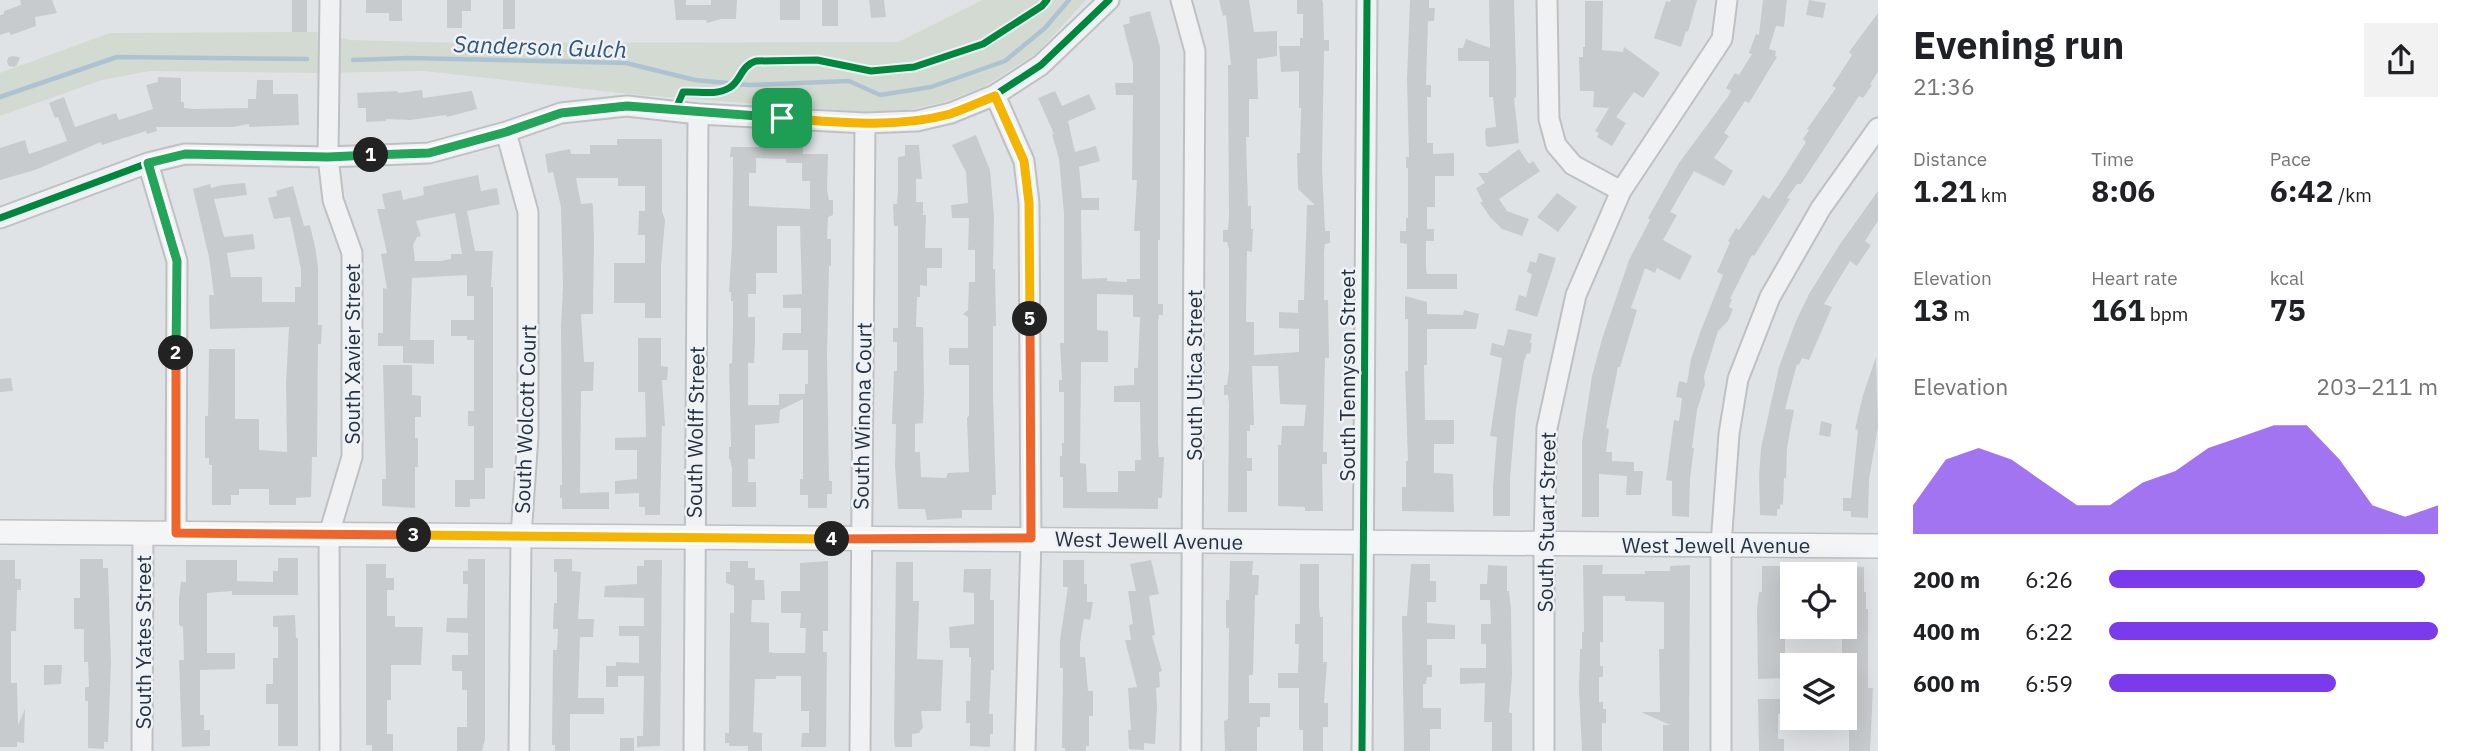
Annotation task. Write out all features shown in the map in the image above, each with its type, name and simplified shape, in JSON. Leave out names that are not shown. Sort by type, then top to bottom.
[{"type":"main road","name":"West Jewell Avenue","points":[[0,532],[1878,546]]},
{"type":"street","name":"South Xavier Street","points":[[330,0],[328,157],[333,200],[352,253],[352,457],[329,534],[330,751]]},
{"type":"street","points":[[0,218],[148,163],[185,154],[328,157],[429,153],[506,132],[561,113],[627,106],[698,114],[865,123],[917,121],[951,113],[995,96],[1041,65],[1109,0]]},
{"type":"street","name":"South Utica Street","points":[[1181,0],[1195,51],[1191,751]]},
{"type":"street","name":"South Tennyson Street","points":[[1362,751],[1367,0]]},
{"type":"street","points":[[1547,0],[1549,119],[1556,145],[1573,165],[1621,191]]},
{"type":"street","name":"South Stuart Street","points":[[1544,751],[1547,428],[1576,295],[1621,191],[1722,39],[1727,0]]},
{"type":"street","points":[[995,96],[1024,161],[1029,203],[1031,538],[1026,751]]},
{"type":"street","name":"South Wolff Street","points":[[694,751],[698,114]]},
{"type":"street","name":"South Winona Court","points":[[860,751],[865,123]]},
{"type":"street","points":[[1721,751],[1721,545],[1729,434],[1738,379],[1770,297],[1821,208],[1878,128]]},
{"type":"street","name":"South Wolcott Court","points":[[506,132],[528,212],[528,436],[521,536],[519,751]]},
{"type":"street","name":"South Yates Street","points":[[148,163],[177,261],[176,533]]},
{"type":"street","name":"South Yates Street","points":[[142,751],[143,533]]},
{"type":"shaded area","points":[[982,0],[1086,0],[1037,53],[985,86],[945,102],[907,110],[865,112],[639,95],[424,71],[150,71],[102,80],[0,116],[0,73],[110,33],[318,32],[349,40],[465,43],[898,42]]},
{"type":"building","points":[[20,0],[52,0],[57,13],[35,17],[36,26],[11,35],[9,32],[0,35],[0,15],[21,5]]},
{"type":"building","points":[[292,0],[307,0],[307,32],[292,32]]},
{"type":"building","points":[[366,0],[402,0],[402,21],[389,21],[389,13],[366,13]]},
{"type":"building","points":[[447,0],[471,0],[471,11],[462,11],[462,28],[447,28]]},
{"type":"building","points":[[503,0],[515,0],[515,29],[503,29]]},
{"type":"building","points":[[674,0],[686,0],[686,5],[711,5],[711,0],[737,0],[736,19],[707,23],[706,20],[676,20]]},
{"type":"building","points":[[780,0],[800,0],[800,20],[780,20]]},
{"type":"building","points":[[822,0],[838,0],[838,26],[822,26]]},
{"type":"building","points":[[869,0],[884,0],[886,17],[871,18]]},
{"type":"building","points":[[1219,0],[1249,0],[1254,32],[1277,31],[1277,56],[1257,59],[1258,99],[1249,99],[1249,137],[1246,137],[1248,206],[1251,206],[1253,229],[1252,252],[1247,251],[1246,322],[1254,322],[1254,355],[1299,352],[1299,329],[1279,328],[1279,312],[1298,313],[1298,300],[1304,300],[1307,205],[1315,205],[1298,189],[1297,153],[1300,153],[1301,108],[1299,71],[1281,72],[1279,46],[1300,46],[1300,38],[1303,38],[1303,14],[1297,14],[1297,0],[1323,2],[1324,40],[1329,40],[1329,51],[1324,51],[1322,168],[1325,231],[1330,231],[1330,243],[1325,244],[1324,252],[1324,300],[1328,300],[1329,358],[1325,358],[1323,452],[1327,452],[1327,464],[1322,464],[1323,511],[1278,506],[1278,445],[1281,445],[1282,426],[1304,426],[1306,405],[1280,404],[1278,366],[1252,366],[1254,425],[1250,425],[1250,431],[1247,431],[1247,458],[1252,458],[1252,471],[1247,471],[1247,512],[1228,512],[1229,404],[1228,395],[1224,395],[1224,385],[1227,385],[1229,370],[1229,249],[1227,242],[1223,242],[1223,230],[1228,230],[1229,217],[1228,65],[1231,65],[1226,15],[1223,16]]},
{"type":"building","points":[[1410,0],[1429,0],[1429,8],[1435,8],[1434,21],[1428,21],[1426,85],[1431,85],[1431,97],[1427,97],[1427,143],[1433,143],[1433,154],[1454,153],[1454,176],[1435,176],[1435,207],[1427,207],[1427,229],[1434,229],[1434,241],[1426,241],[1426,269],[1427,274],[1457,274],[1457,289],[1407,289],[1407,244],[1400,243],[1400,231],[1406,231],[1408,218],[1406,157],[1409,157],[1407,80]]},
{"type":"building","points":[[1489,0],[1514,0],[1514,98],[1519,143],[1490,147],[1486,146],[1485,131],[1486,128],[1496,127],[1493,97],[1489,97],[1489,61],[1458,61],[1458,48],[1463,48],[1466,39],[1490,48]]},
{"type":"building","points":[[1697,0],[1681,47],[1654,38],[1666,1]]},
{"type":"building","points":[[1763,0],[1787,0],[1784,27],[1776,26],[1769,49],[1776,51],[1777,57],[1749,103],[1745,101],[1724,133],[1729,136],[1714,158],[1733,171],[1724,186],[1694,171],[1670,212],[1677,215],[1663,240],[1692,256],[1680,280],[1657,268],[1655,273],[1645,268],[1631,308],[1637,310],[1618,367],[1606,428],[1609,429],[1606,452],[1612,452],[1612,461],[1634,462],[1634,471],[1643,471],[1641,495],[1626,495],[1627,476],[1599,474],[1599,517],[1582,517],[1582,442],[1592,376],[1629,260],[1650,220],[1648,218],[1679,163],[1727,98],[1731,91],[1726,88],[1735,73],[1739,75],[1752,54],[1749,53],[1756,34],[1759,35]]},
{"type":"building","points":[[1809,0],[1826,3],[1823,18],[1806,15]]},
{"type":"building","points":[[1585,1],[1603,1],[1602,50],[1623,52],[1624,47],[1660,73],[1643,98],[1634,92],[1616,117],[1626,123],[1612,146],[1597,137],[1599,133],[1595,131],[1609,108],[1593,107],[1594,91],[1580,91],[1579,57],[1583,57],[1585,47]]},
{"type":"building","points":[[1150,11],[1160,47],[1158,304],[1163,304],[1163,315],[1159,315],[1158,322],[1158,443],[1159,457],[1164,457],[1162,498],[1158,498],[1158,509],[1063,508],[1060,456],[1064,443],[1064,392],[1059,392],[1059,380],[1062,380],[1060,343],[1064,343],[1064,213],[1054,134],[1038,98],[1055,91],[1062,106],[1089,94],[1096,109],[1068,121],[1075,152],[1096,146],[1100,161],[1079,167],[1082,198],[1099,198],[1099,210],[1081,210],[1082,279],[1107,278],[1107,281],[1127,282],[1127,279],[1140,279],[1140,231],[1134,231],[1137,180],[1132,180],[1133,95],[1116,95],[1115,83],[1133,83],[1133,64],[1123,25],[1130,23],[1129,17]],"holes":[[[1097,294],[1133,295],[1133,317],[1140,317],[1138,368],[1134,368],[1134,385],[1114,386],[1114,402],[1140,402],[1141,460],[1135,460],[1135,471],[1118,471],[1118,492],[1087,492],[1086,464],[1080,463],[1081,362],[1108,362],[1108,331],[1097,330]]]},
{"type":"building","points":[[1878,13],[1878,72],[1870,84],[1872,85],[1863,98],[1859,96],[1801,184],[1797,184],[1787,198],[1790,199],[1754,256],[1752,255],[1730,299],[1729,307],[1733,309],[1728,321],[1718,331],[1697,410],[1692,448],[1689,517],[1672,516],[1672,481],[1666,480],[1674,420],[1679,421],[1682,398],[1676,397],[1679,381],[1687,383],[1691,359],[1723,275],[1717,272],[1730,242],[1728,241],[1763,195],[1769,199],[1782,180],[1806,142],[1803,139],[1809,130],[1807,129],[1836,88],[1832,86],[1852,55],[1849,52]]},
{"type":"building","points":[[12,56],[20,57],[14,67],[7,62]]},
{"type":"building","points":[[158,77],[181,78],[181,102],[184,102],[184,108],[194,109],[248,108],[248,99],[256,99],[257,80],[273,80],[273,94],[298,94],[299,125],[156,127],[157,131],[147,134],[146,131],[102,145],[101,142],[35,170],[0,180],[0,148],[25,140],[29,154],[67,141],[58,117],[55,118],[49,103],[64,97],[75,127],[116,113],[119,120],[153,109],[146,85],[158,82]]},
{"type":"building","points":[[422,90],[423,98],[472,91],[477,109],[447,117],[366,122],[366,108],[358,108],[357,93]]},
{"type":"building","points":[[976,135],[990,170],[994,216],[996,326],[993,326],[993,394],[996,495],[992,495],[992,510],[962,510],[962,518],[927,520],[925,509],[898,509],[896,424],[892,424],[894,371],[897,371],[897,342],[893,342],[893,328],[898,328],[898,226],[894,226],[893,204],[897,204],[898,157],[905,156],[905,145],[919,145],[922,179],[916,179],[916,202],[923,202],[923,215],[926,215],[925,248],[942,248],[942,268],[927,268],[927,286],[920,285],[920,297],[917,297],[916,327],[923,327],[924,393],[923,423],[915,424],[915,452],[920,452],[921,477],[946,478],[948,473],[969,472],[969,365],[949,365],[949,348],[968,348],[968,317],[963,314],[968,310],[969,282],[975,282],[975,250],[968,250],[969,218],[952,218],[951,205],[968,203],[966,172],[952,145]]},
{"type":"building","points":[[617,139],[662,139],[662,211],[665,220],[661,318],[645,318],[645,303],[614,303],[614,263],[645,263],[645,235],[638,235],[639,211],[645,211],[645,186],[618,186],[618,178],[576,178],[581,204],[592,203],[593,206],[594,240],[593,314],[581,314],[584,362],[594,362],[593,391],[581,391],[580,493],[609,492],[609,509],[562,509],[561,207],[553,172],[548,173],[545,154],[570,149],[571,154],[590,154],[590,145],[617,145]]},
{"type":"building","points":[[763,144],[803,144],[803,154],[828,154],[827,190],[829,200],[833,200],[833,215],[828,217],[827,239],[831,239],[827,356],[829,481],[832,481],[832,494],[827,494],[827,508],[808,508],[808,495],[800,495],[800,479],[803,479],[803,399],[780,410],[779,423],[755,425],[755,459],[748,459],[748,482],[756,482],[756,507],[732,507],[729,364],[732,363],[733,301],[729,292],[733,157],[730,157],[731,147],[763,147]],"holes":[[[756,158],[786,159],[786,163],[802,163],[802,181],[810,181],[810,209],[749,206],[749,173],[756,173]],[[777,226],[800,226],[802,294],[783,295],[783,308],[801,308],[801,333],[783,333],[782,350],[808,350],[808,384],[805,384],[805,394],[779,394],[779,405],[748,405],[748,363],[754,363],[755,341],[755,317],[748,317],[748,294],[756,294],[756,273],[777,273]]]},
{"type":"building","points":[[1519,149],[1529,164],[1533,161],[1540,171],[1499,199],[1507,211],[1529,219],[1522,236],[1502,229],[1490,217],[1480,202],[1483,202],[1476,188],[1485,183],[1478,173],[1487,173]]},
{"type":"building","points":[[478,175],[481,191],[497,188],[500,204],[467,211],[475,251],[493,251],[493,468],[485,468],[485,499],[470,499],[470,507],[455,507],[455,480],[474,480],[474,426],[468,426],[468,411],[474,411],[474,340],[467,340],[467,336],[451,336],[451,320],[474,320],[474,296],[467,296],[467,275],[412,278],[410,340],[434,340],[434,364],[403,363],[403,346],[378,346],[378,333],[383,333],[383,288],[387,289],[381,254],[387,253],[377,209],[385,209],[382,194],[401,190],[403,200],[424,195],[423,187]],"holes":[[[455,213],[462,254],[451,254],[451,259],[441,261],[415,261],[413,245],[417,237],[421,236],[416,221]]]},
{"type":"building","points":[[245,183],[247,195],[214,199],[224,237],[253,234],[255,249],[227,253],[231,277],[262,277],[262,302],[295,302],[295,287],[301,287],[301,269],[290,217],[274,219],[268,198],[277,196],[276,191],[293,186],[304,226],[310,225],[316,252],[318,325],[322,325],[321,344],[318,344],[317,457],[312,457],[311,497],[296,498],[296,505],[269,505],[269,489],[239,489],[239,495],[231,495],[231,505],[212,505],[212,465],[209,465],[209,458],[205,458],[209,349],[235,349],[235,419],[259,419],[259,450],[287,452],[286,383],[289,327],[210,329],[209,295],[214,295],[209,257],[193,189],[210,184],[211,188]]},
{"type":"building","points":[[1878,191],[1878,221],[1865,241],[1871,245],[1857,266],[1850,261],[1824,304],[1832,307],[1809,360],[1802,358],[1799,365],[1797,364],[1785,409],[1794,410],[1787,448],[1783,505],[1780,504],[1780,509],[1777,509],[1777,516],[1760,515],[1761,448],[1779,367],[1809,294]]},
{"type":"building","points":[[1557,193],[1577,207],[1558,232],[1537,217]]},
{"type":"building","points":[[1539,253],[1556,258],[1537,317],[1515,310],[1519,295],[1526,297],[1532,274],[1527,272],[1530,261],[1536,263]]},
{"type":"building","points":[[1405,296],[1427,302],[1427,314],[1463,315],[1464,310],[1479,314],[1476,329],[1427,329],[1427,365],[1424,365],[1425,420],[1454,420],[1454,444],[1434,444],[1434,473],[1453,474],[1454,512],[1402,511],[1402,487],[1406,487],[1408,461],[1405,371],[1408,371],[1408,319],[1405,319]]},
{"type":"building","points":[[1508,329],[1532,334],[1532,343],[1530,354],[1527,353],[1524,361],[1516,409],[1510,478],[1510,516],[1493,516],[1497,437],[1490,436],[1502,358],[1490,355],[1492,343],[1504,346]]},
{"type":"building","points":[[638,338],[661,338],[661,366],[668,367],[667,380],[662,380],[665,426],[662,426],[660,515],[645,515],[645,507],[639,507],[639,493],[615,494],[615,481],[637,479],[637,450],[615,450],[615,438],[646,437],[645,392],[638,392]]},
{"type":"building","points":[[1876,357],[1878,427],[1869,480],[1868,518],[1851,517],[1851,511],[1843,511],[1843,498],[1851,498],[1858,430],[1855,429]]},
{"type":"building","points":[[383,365],[412,365],[412,395],[421,396],[421,417],[415,417],[418,467],[415,467],[415,508],[382,506],[382,479],[386,479]]},
{"type":"building","points":[[11,378],[13,391],[0,392],[0,379]]},
{"type":"building","points":[[1821,421],[1832,424],[1830,437],[1819,435]]},
{"type":"building","points":[[278,558],[298,558],[298,595],[232,595],[232,591],[207,593],[207,653],[235,653],[235,669],[200,670],[200,715],[204,715],[204,730],[210,730],[210,746],[182,747],[179,660],[184,660],[183,627],[179,625],[179,598],[181,582],[186,582],[186,560],[237,560],[237,581],[273,582],[273,571],[278,571]]},
{"type":"building","points":[[80,559],[103,559],[103,568],[108,568],[111,663],[108,742],[104,742],[104,749],[88,748],[88,701],[85,701],[85,687],[89,687],[88,662],[84,662],[84,629],[74,629],[74,598],[80,598]]},
{"type":"building","points":[[468,559],[485,559],[485,739],[482,751],[457,751],[457,727],[467,727],[467,690],[462,690],[462,671],[452,669],[452,655],[468,655],[468,633],[446,632],[447,618],[467,618],[468,584],[463,584],[463,571],[468,571]]},
{"type":"building","points":[[554,559],[572,559],[572,571],[581,572],[578,619],[594,619],[593,637],[580,637],[578,698],[604,698],[604,714],[570,714],[570,751],[555,751],[555,745],[552,745],[553,650],[557,650],[558,629],[553,629],[554,603],[557,603],[557,572],[554,572]]},
{"type":"building","points":[[0,560],[15,560],[15,579],[21,579],[21,590],[17,590],[16,631],[11,631],[11,683],[17,683],[18,725],[25,709],[24,743],[17,742],[17,747],[0,747]]},
{"type":"building","points":[[644,560],[662,560],[660,746],[637,747],[637,736],[643,736],[644,676],[618,676],[618,687],[606,687],[606,666],[616,666],[616,662],[639,663],[639,636],[619,636],[619,626],[644,626],[644,598],[604,597],[605,586],[637,584],[637,566],[644,566]]},
{"type":"building","points":[[1063,560],[1084,560],[1087,602],[1093,602],[1090,620],[1084,619],[1080,643],[1080,657],[1085,657],[1088,691],[1093,691],[1093,716],[1089,716],[1089,746],[1086,746],[1086,751],[1065,751],[1065,748],[1062,748],[1063,668],[1060,668],[1060,640],[1068,587],[1063,587]]},
{"type":"building","points":[[1151,560],[1159,594],[1149,596],[1155,635],[1152,636],[1162,671],[1159,672],[1160,687],[1156,688],[1155,744],[1144,743],[1144,750],[1129,749],[1128,730],[1131,730],[1128,688],[1137,687],[1125,640],[1131,640],[1129,625],[1133,624],[1128,591],[1136,591],[1130,564]]},
{"type":"building","points":[[730,561],[748,561],[748,568],[755,568],[755,580],[764,580],[765,600],[752,600],[751,622],[769,623],[769,652],[805,653],[806,628],[800,628],[801,613],[781,613],[781,591],[800,591],[800,563],[828,561],[828,631],[823,631],[823,652],[827,652],[826,747],[801,747],[802,733],[809,733],[809,711],[801,711],[801,676],[755,679],[753,732],[762,733],[762,751],[748,751],[748,746],[729,746],[729,743],[725,743],[725,733],[729,733],[730,613],[734,613],[734,586],[726,583]]},
{"type":"building","points":[[1230,561],[1253,561],[1252,575],[1259,575],[1258,595],[1255,595],[1253,675],[1249,675],[1249,703],[1270,703],[1270,717],[1260,717],[1260,727],[1257,727],[1257,751],[1225,751],[1229,628],[1226,628],[1226,600],[1229,600]]},
{"type":"building","points":[[896,562],[913,562],[913,601],[919,601],[917,659],[943,660],[941,711],[921,711],[923,727],[919,733],[912,734],[912,747],[895,747],[894,739]]},
{"type":"building","points":[[366,564],[386,564],[386,578],[394,578],[394,590],[387,590],[387,616],[395,616],[395,627],[423,627],[421,665],[391,665],[387,734],[393,734],[393,751],[372,751],[372,745],[366,745]]},
{"type":"building","points":[[1300,564],[1319,564],[1323,662],[1327,662],[1324,703],[1328,703],[1328,727],[1323,727],[1323,751],[1303,751],[1303,730],[1299,730],[1299,688],[1278,688],[1278,673],[1298,673],[1299,644],[1295,644],[1295,624],[1300,624]]},
{"type":"building","points":[[1411,564],[1430,564],[1430,581],[1436,581],[1436,602],[1427,602],[1427,623],[1455,625],[1455,639],[1427,639],[1427,665],[1432,665],[1432,677],[1427,677],[1426,684],[1423,684],[1423,708],[1441,708],[1441,729],[1430,729],[1430,751],[1404,751],[1402,616],[1407,616]]},
{"type":"building","points":[[1488,565],[1507,566],[1507,591],[1511,609],[1512,676],[1509,713],[1512,713],[1512,751],[1492,751],[1492,722],[1484,722],[1485,683],[1460,684],[1460,668],[1486,668],[1486,644],[1481,644],[1481,624],[1491,624],[1490,600],[1480,600],[1480,584],[1487,584]]},
{"type":"building","points":[[1583,565],[1603,565],[1602,574],[1645,574],[1645,571],[1670,571],[1670,566],[1690,565],[1689,751],[1663,751],[1663,725],[1670,725],[1641,712],[1660,712],[1659,649],[1664,649],[1664,602],[1625,601],[1625,596],[1603,596],[1600,666],[1603,666],[1603,677],[1599,677],[1599,702],[1603,702],[1603,709],[1606,709],[1606,723],[1602,723],[1602,751],[1582,751],[1579,691],[1580,649],[1584,632]]},
{"type":"building","points":[[1762,566],[1780,566],[1780,639],[1785,639],[1785,653],[1780,653],[1780,678],[1758,679],[1757,610],[1759,592],[1762,592]]},
{"type":"building","points":[[1857,567],[1864,567],[1864,592],[1868,609],[1868,688],[1873,688],[1870,751],[1849,751],[1849,730],[1857,730],[1857,653],[1842,653],[1842,639],[1857,639]]},
{"type":"building","points":[[964,569],[991,569],[994,670],[991,670],[989,714],[993,714],[993,734],[990,734],[990,747],[970,746],[966,701],[970,701],[971,657],[969,648],[950,648],[949,627],[974,624],[974,593],[963,592]]},
{"type":"building","points":[[295,615],[298,638],[298,746],[278,746],[278,704],[266,704],[266,684],[273,684],[273,658],[278,658],[278,627],[273,627],[273,616]]},
{"type":"building","points":[[44,665],[62,665],[61,684],[44,685]]},
{"type":"building","points":[[1758,699],[1780,699],[1778,739],[1784,739],[1784,751],[1759,751]]},
{"type":"building","points":[[620,738],[634,738],[634,751],[620,751]]},
{"type":"waterway","name":"Sanderson Gulch","points":[[353,60],[409,58],[626,63],[695,80],[749,85],[849,81],[880,95],[931,87],[1005,61],[1045,28],[1069,0]]},
{"type":"waterway","name":"Sanderson Gulch","points":[[0,97],[117,57],[307,59]]},
{"type":"cycle path","points":[[675,111],[683,92],[712,93],[724,90],[733,85],[747,66],[756,61],[817,60],[871,71],[914,67],[983,44],[1042,6],[1047,0]]},
{"type":"cycle path","points":[[0,218],[148,163],[185,154],[328,157],[429,153],[506,132],[561,113],[627,106],[698,114],[865,123],[917,121],[951,113],[995,95],[1041,65],[1109,0]]},
{"type":"cycle path","points":[[1362,751],[1367,0]]},
{"type":"route","points":[[995,96],[1024,161],[1029,203],[1031,538],[176,533],[177,261],[148,163],[185,154],[328,157],[429,153],[506,132],[561,113],[627,106],[698,114],[782,118],[865,123],[917,121],[951,113],[995,96]]}]
